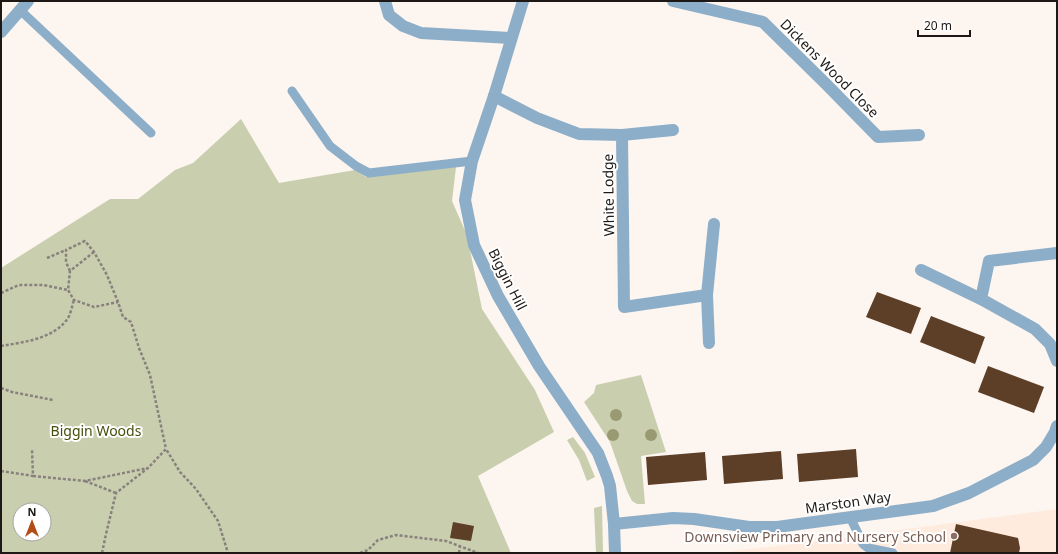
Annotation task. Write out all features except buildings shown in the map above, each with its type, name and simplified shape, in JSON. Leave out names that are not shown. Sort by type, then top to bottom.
[{"type":"street","points":[[1,32],[28,1]]},
{"type":"street","points":[[385,1],[389,15],[403,26],[421,33],[512,38]]},
{"type":"street","name":"Biggin Hill","points":[[523,1],[494,96],[472,161],[465,200],[474,245],[498,296],[539,366],[598,453],[608,481],[614,524],[615,553]]},
{"type":"street","name":"Dickens Wood Close","points":[[673,1],[763,22],[878,137],[919,134]]},
{"type":"street","name":"White Lodge","points":[[494,96],[537,118],[579,134],[622,134],[624,307],[707,295]]},
{"type":"street","points":[[622,134],[673,130]]},
{"type":"street","points":[[709,342],[707,295],[714,224]]},
{"type":"street","points":[[981,299],[989,261],[1057,253]]},
{"type":"street","points":[[921,270],[981,299],[1035,329],[1050,344],[1057,361]]},
{"type":"street","name":"Marston Way","points":[[614,524],[673,518],[694,519],[749,527],[777,527],[933,506],[969,493],[1033,460],[1046,447],[1057,426]]},
{"type":"lane","points":[[20,10],[151,133]]},
{"type":"lane","points":[[292,91],[330,146],[356,166],[369,173],[472,161]]},
{"type":"lane","points":[[850,517],[864,544],[868,548],[893,553]]},
{"type":"path","points":[[47,258],[85,241],[94,252],[107,274],[123,317],[131,322],[139,348],[150,375],[166,449],[180,472],[196,490],[218,522],[228,553]]},
{"type":"path","points":[[66,250],[66,262],[70,271],[68,290],[74,300],[94,307],[118,302]]},
{"type":"path","points":[[70,271],[94,252]]},
{"type":"path","points":[[1,293],[19,285],[43,285],[68,290]]},
{"type":"path","points":[[1,346],[27,341],[55,331],[68,318],[74,300]]},
{"type":"path","points":[[1,388],[12,392],[54,400]]},
{"type":"path","points":[[102,553],[116,493],[148,468],[166,449]]},
{"type":"path","points":[[32,450],[34,476]]},
{"type":"path","points":[[85,481],[148,468]]},
{"type":"path","points":[[1,471],[85,481],[116,493]]},
{"type":"path","points":[[360,553],[368,551],[378,540],[396,535],[446,541],[478,553]]},
{"type":"path","points":[[459,553],[460,546]]},
{"type":"shaded area","name":"Downsview Primary and Nursery School","points":[[1057,509],[1057,553],[715,553],[787,545]]},
{"type":"green space","name":"Biggin Woods","points":[[241,119],[279,183],[355,170],[366,177],[456,167],[452,201],[467,235],[482,309],[535,390],[554,432],[478,476],[511,553],[1,553],[1,268],[110,199],[138,199],[175,170],[193,163]]},
{"type":"green space","points":[[641,375],[666,452],[641,456],[645,504],[637,504],[632,501],[627,491],[610,442],[584,402],[594,393],[596,385]]},
{"type":"green space","points":[[573,437],[585,453],[595,477],[587,481],[579,460],[567,440]]},
{"type":"green space","points":[[602,506],[603,553],[596,553],[594,508]]},
{"type":"place","name":"Downsview Primary and Nursery School","points":[[954,536]]}]
